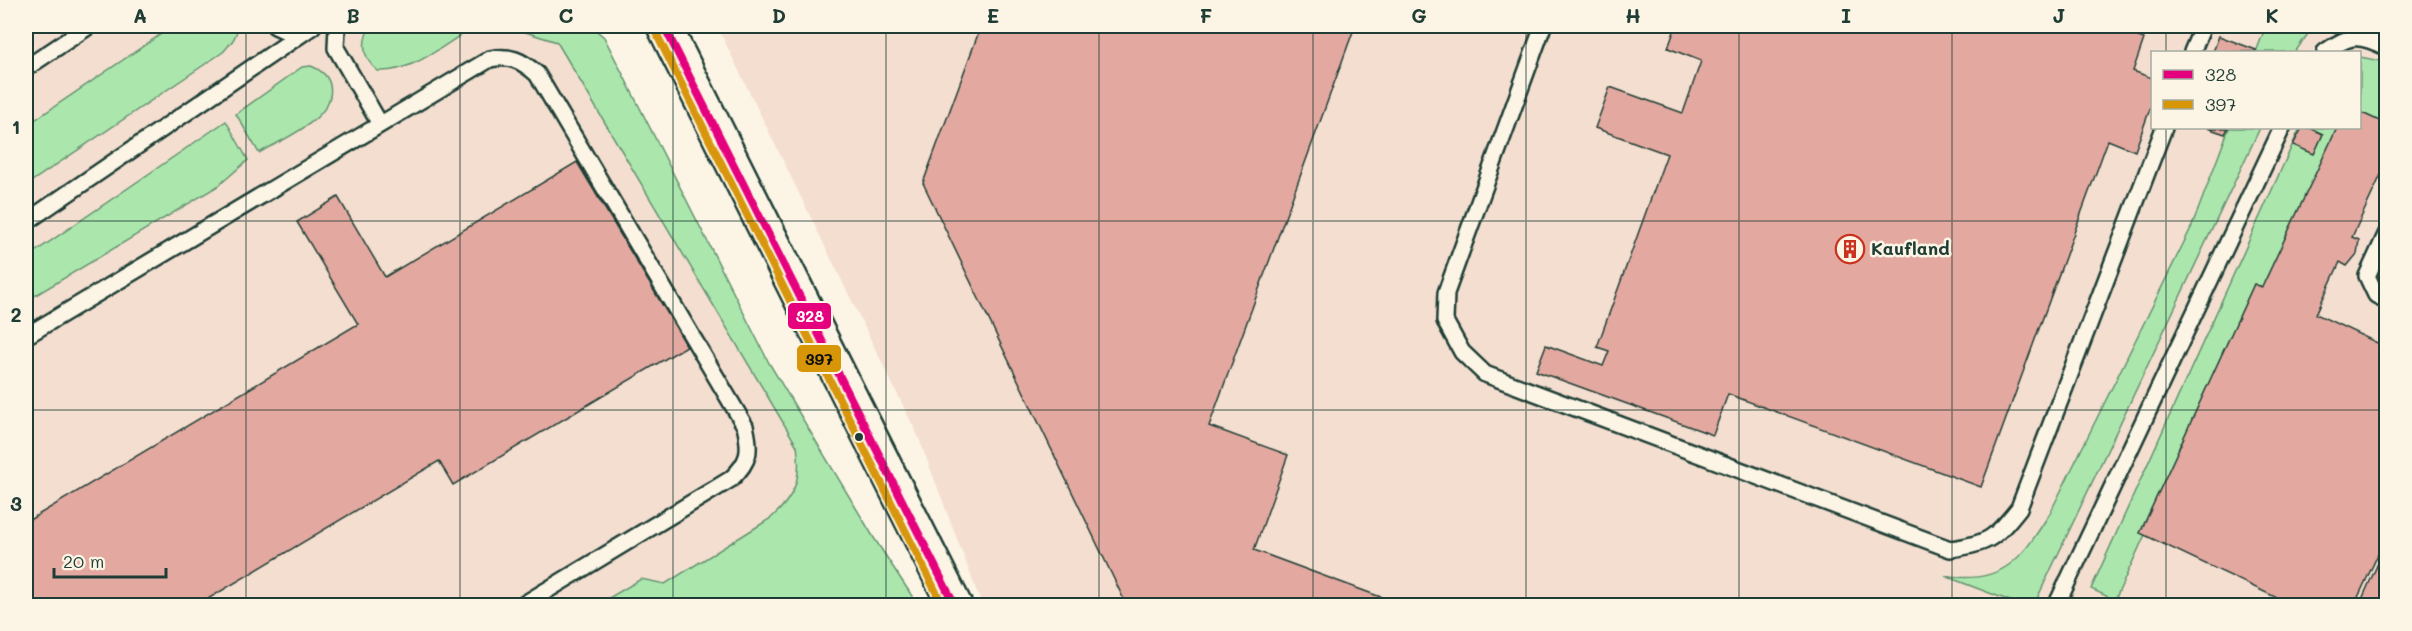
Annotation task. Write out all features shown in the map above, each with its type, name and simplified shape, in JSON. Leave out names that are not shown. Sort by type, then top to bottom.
[{"type":"main road","points":[[664,26],[955,606]]},
{"type":"lane","points":[[26,68],[89,26]]},
{"type":"lane","points":[[274,26],[288,32],[308,28]]},
{"type":"lane","points":[[337,26],[336,48],[380,124]]},
{"type":"lane","points":[[1543,26],[1446,293],[1445,321],[1462,351],[1485,375],[1950,549],[1978,545],[2000,532],[2019,508],[2164,129]]},
{"type":"lane","points":[[2192,51],[2203,26]]},
{"type":"lane","points":[[26,222],[308,28]]},
{"type":"lane","points":[[2326,51],[2344,39],[2364,37],[2386,47]]},
{"type":"lane","points":[[26,336],[490,59],[505,56],[522,61],[537,74],[745,426],[750,446],[745,466],[731,479],[521,606]]},
{"type":"lane","points":[[2056,606],[2282,129]]},
{"type":"lane","points":[[2386,235],[2367,276],[2376,295],[2386,300]]},
{"type":"shaded area","points":[[26,26],[579,26],[889,605],[26,605]]},
{"type":"shaded area","points":[[717,26],[2386,26],[2386,605],[982,605],[918,436]]},
{"type":"green space","points":[[173,26],[237,26],[237,30],[233,40],[223,52],[26,185],[26,126]]},
{"type":"green space","points":[[370,26],[475,26],[429,56],[404,67],[378,71],[366,56],[364,44]]},
{"type":"green space","points":[[506,26],[591,26],[604,37],[769,363],[874,538],[918,605],[597,605],[641,579],[665,584],[771,518],[786,502],[795,486],[798,468],[797,446],[557,42]]},
{"type":"green space","points":[[2266,26],[2318,26],[2310,31],[2296,51],[2256,51]]},
{"type":"green space","points":[[2361,57],[2386,62],[2386,133],[2361,120]]},
{"type":"green space","points":[[311,66],[324,73],[329,81],[330,97],[325,108],[306,126],[259,153],[236,114],[302,67]]},
{"type":"green space","points":[[226,121],[248,160],[218,186],[26,301],[26,258]]},
{"type":"green space","points":[[2229,129],[2260,129],[2034,605],[2013,605],[2013,602],[1945,576],[1965,578],[1997,572],[2020,555],[2040,529],[2192,226]]},
{"type":"green space","points":[[2300,129],[2345,129],[2262,296],[2256,293],[2115,600],[2091,589]]},
{"type":"building","points":[[981,26],[1355,26],[1209,426],[1288,455],[1254,550],[1405,606],[1127,606],[923,183]]},
{"type":"building","name":"Kaufland","points":[[1676,26],[2106,26],[2144,39],[2133,71],[2151,78],[2151,106],[2135,151],[2108,140],[1981,487],[1728,394],[1713,435],[1536,371],[1546,345],[1603,366],[1609,351],[1597,347],[1667,154],[1595,128],[1610,87],[1683,113],[1701,61],[1668,48]]},
{"type":"building","points":[[2219,36],[2256,50],[2256,51],[2213,51]]},
{"type":"building","points":[[2361,112],[2386,124],[2386,164],[2352,237],[2359,240],[2357,254],[2347,266],[2340,262],[2316,314],[2386,347],[2386,537],[2354,606],[2294,606],[2140,533],[2254,284],[2262,287],[2337,129],[2361,129]]},
{"type":"building","points":[[2210,129],[2228,129],[2225,134]]},
{"type":"building","points":[[2301,129],[2312,129],[2323,134],[2314,154],[2293,145]]},
{"type":"building","points":[[577,162],[687,346],[453,485],[439,461],[196,606],[26,606],[26,522],[358,324],[297,222],[338,197],[385,277]]},
{"type":"building","points":[[2386,545],[2386,606],[2359,606]]},
{"type":"transit line","name":"328","points":[[664,26],[955,606]]},
{"type":"transit line","name":"397","points":[[655,31],[943,606]]},
{"type":"place","name":"Kaufland","points":[[1850,249]]}]
